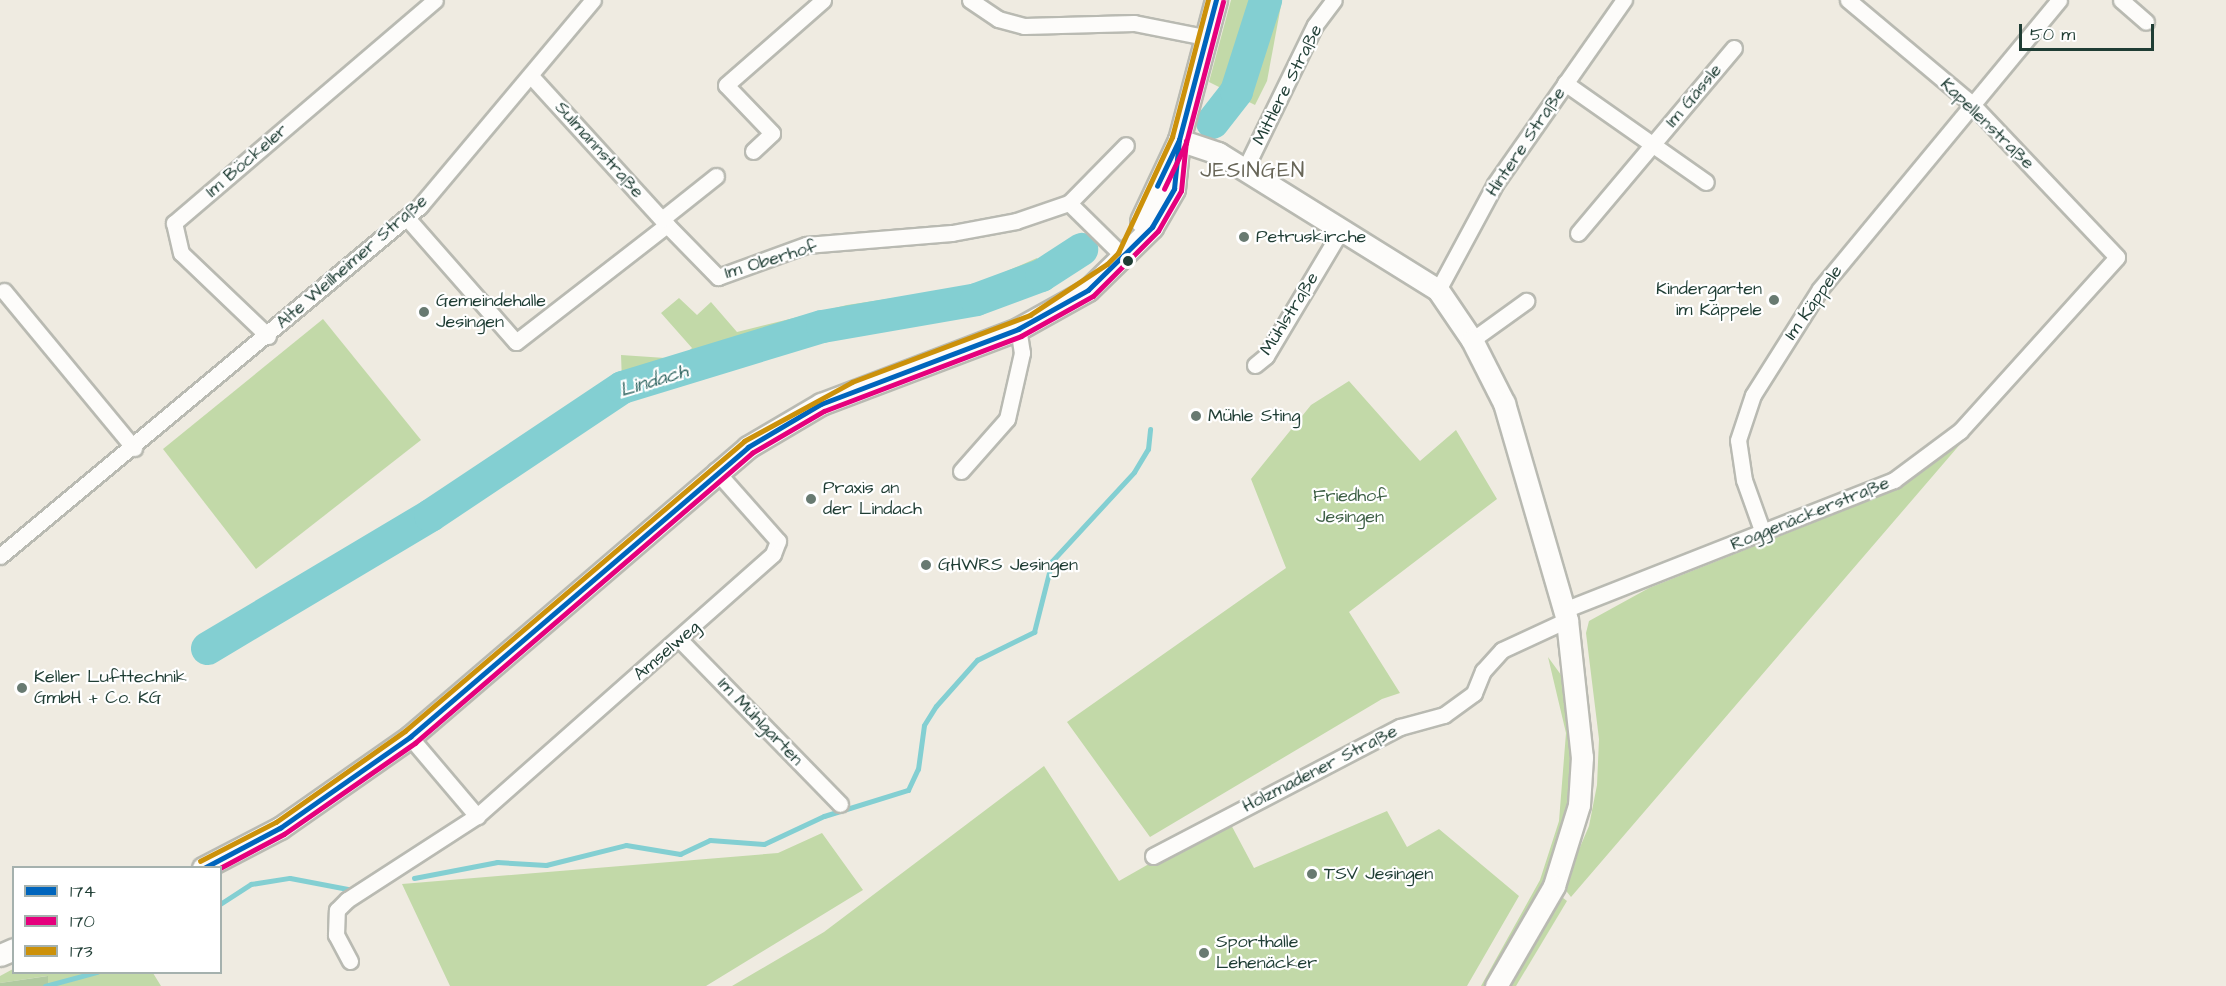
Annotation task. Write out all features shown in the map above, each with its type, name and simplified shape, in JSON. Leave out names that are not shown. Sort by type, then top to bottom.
[{"type":"main road","points":[[205,866],[280,828],[411,737],[716,471],[821,404],[1018,329],[1088,290],[1152,227],[1174,189],[1179,140],[1216,0]]},
{"type":"main road","points":[[1179,140],[1218,153],[1438,290],[1472,340],[1523,459],[1565,615],[1579,692],[1579,806],[1554,886],[1496,986]]},
{"type":"street","name":"Im Böckeler","points":[[268,336],[181,253],[174,224],[435,0]]},
{"type":"street","name":"Alte Weilheimer Straße","points":[[0,556],[268,336],[407,218],[531,76],[593,0]]},
{"type":"street","points":[[753,151],[772,133],[726,85],[823,0]]},
{"type":"street","points":[[970,0],[998,19],[1024,26],[1134,23],[1205,37]]},
{"type":"street","name":"Mittlere Straße","points":[[1244,171],[1315,26],[1334,0]]},
{"type":"street","name":"Hintere Straße","points":[[1438,290],[1495,184],[1624,0]]},
{"type":"street","name":"Kapellenstraße","points":[[1848,0],[1972,104],[2117,257]]},
{"type":"street","name":"Im Käppele","points":[[1763,533],[1744,480],[1738,440],[1753,394],[1820,288],[2059,0]]},
{"type":"street","points":[[2121,0],[2146,22]]},
{"type":"street","name":"Im Gässle","points":[[1578,233],[1734,48]]},
{"type":"street","name":"Sulmannstraße","points":[[531,76],[664,222]]},
{"type":"street","name":"Im Gässle","points":[[1564,83],[1641,142],[1653,145],[1706,182]]},
{"type":"street","points":[[1124,257],[1069,203],[1126,145]]},
{"type":"street","points":[[407,218],[516,342],[664,222],[716,176]]},
{"type":"street","name":"Im Oberhof","points":[[664,222],[718,277],[806,245],[952,233],[1069,203]]},
{"type":"street","name":"Mühlstraße","points":[[1255,365],[1266,356],[1341,230]]},
{"type":"street","name":"Roggenäckerstraße","points":[[1565,615],[1894,480],[1960,431],[2117,257]]},
{"type":"street","points":[[4,291],[134,447]]},
{"type":"street","points":[[1472,340],[1526,301]]},
{"type":"street","points":[[962,471],[1007,419],[1022,353],[1018,329]]},
{"type":"street","name":"Amselweg","points":[[350,961],[336,935],[338,910],[477,816],[680,640],[773,554],[778,541],[716,471]]},
{"type":"street","name":"Holzmadener Straße","points":[[1154,856],[1400,727],[1444,715],[1474,693],[1483,671],[1502,650],[1565,615]]},
{"type":"street","name":"Im Mühlgarten","points":[[680,640],[840,804]]},
{"type":"street","points":[[411,737],[477,816]]},
{"type":"green space","points":[[1231,0],[1282,0],[1267,81],[1255,105],[1209,82]]},
{"type":"green space","points":[[1037,258],[1044,268],[974,295],[821,322],[622,382],[621,355],[680,359],[692,348],[661,313],[679,298],[697,315],[711,302],[737,332],[847,305],[973,286]]},
{"type":"green space","points":[[323,319],[421,440],[256,569],[163,449]]},
{"type":"green space","name":"Friedhof Jesingen","points":[[1349,381],[1420,461],[1456,430],[1497,499],[1349,612],[1400,693],[1382,699],[1150,837],[1067,722],[1286,568],[1251,479],[1311,405]]},
{"type":"green space","points":[[1962,442],[1571,897],[1563,887],[1589,826],[1597,785],[1599,739],[1586,633],[1589,621],[1649,588],[1858,505]]},
{"type":"green space","points":[[1548,657],[1564,679],[1572,728],[1566,821],[1546,883],[1489,986],[1481,986],[1540,880],[1559,821],[1566,733]]},
{"type":"green space","name":"TSV Jesingen","points":[[1044,766],[1119,881],[1228,819],[1254,868],[1387,811],[1407,847],[1439,829],[1519,896],[1467,986],[732,986],[824,932]]},
{"type":"green space","points":[[822,833],[863,890],[706,986],[450,986],[402,884],[778,853]]},
{"type":"green space","points":[[1558,894],[1567,901],[1516,986],[1505,986]]},
{"type":"green space","points":[[12,970],[12,974],[154,974],[161,986],[48,986],[47,976],[0,983],[0,976]]},
{"type":"green space","points":[[48,976],[48,986],[0,986],[0,983]]},
{"type":"waterway","name":"Lindach","points":[[1212,122],[1236,91],[1265,0]]},
{"type":"waterway","name":"Lindach","points":[[207,648],[430,515],[622,387],[822,326],[976,299],[1041,275],[1081,249]]},
{"type":"waterway","points":[[414,878],[497,862],[546,865],[626,845],[680,854],[710,840],[764,844],[824,816],[908,790],[918,769],[924,725],[936,706],[977,660],[1034,632],[1052,561],[1134,472],[1148,449],[1150,429]]},
{"type":"waterway","points":[[222,903],[251,884],[290,878],[353,890]]},
{"type":"waterway","points":[[45,986],[90,974]]},
{"type":"transit line","name":"173","points":[[200,861],[276,822],[405,731],[744,441],[852,382],[1030,315],[1107,264],[1118,253],[1172,137],[1208,0]]},
{"type":"transit line","name":"174","points":[[1157,186],[1179,140],[1216,0]]},
{"type":"transit line","name":"170","points":[[1164,189],[1186,143],[1223,2]]},
{"type":"transit line","name":"174","points":[[208,866],[280,828],[410,737],[748,447],[821,404],[1018,329],[1088,290],[1152,227],[1174,189],[1179,140]]},
{"type":"transit line","name":"170","points":[[222,867],[284,834],[415,743],[752,453],[824,411],[1021,336],[1093,296],[1158,231],[1181,191],[1186,141]]},
{"type":"place","name":"Petruskirche","points":[[1244,237]]},
{"type":"place","name":"Kindergarten im Käppele","points":[[1774,300]]},
{"type":"place","name":"Gemeindehalle Jesingen","points":[[424,312]]},
{"type":"place","name":"Mühle Sting","points":[[1196,416]]},
{"type":"place","name":"Praxis an der Lindach","points":[[811,499]]},
{"type":"place","name":"GHWRS Jesingen","points":[[926,565]]},
{"type":"place","name":"Keller Lufttechnik GmbH + Co. KG","points":[[22,688]]},
{"type":"place","name":"TSV Jesingen","points":[[1312,874]]},
{"type":"place","name":"Sporthalle Lehenäcker","points":[[1204,953]]},
{"type":"district","name":"JESINGEN","points":[[1253,171]]}]
